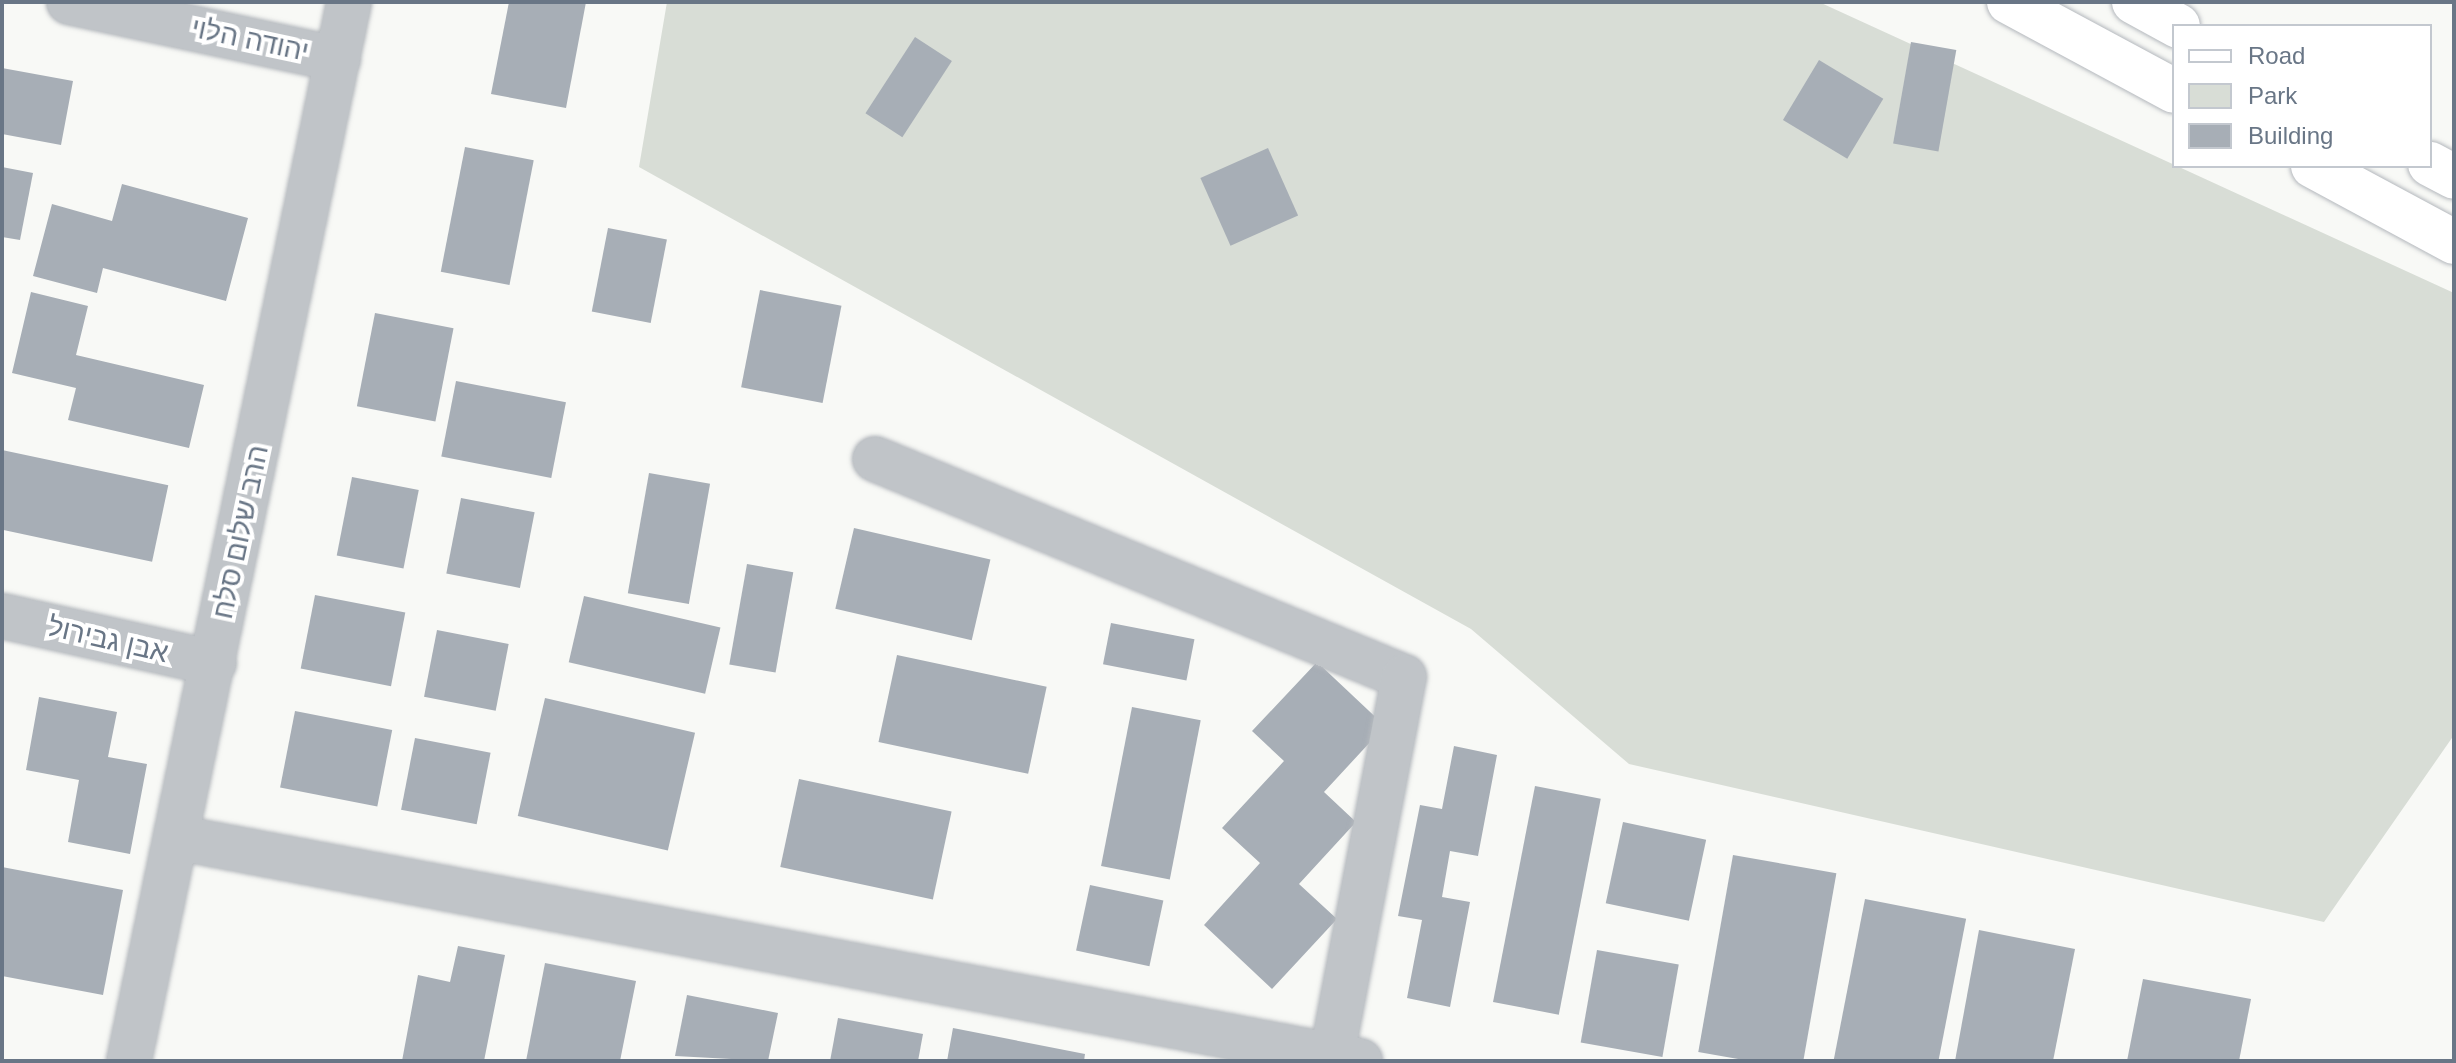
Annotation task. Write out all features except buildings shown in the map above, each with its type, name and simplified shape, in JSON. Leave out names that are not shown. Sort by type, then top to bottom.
[{"type":"main road","points":[[2009,2],[2172,90]]},
{"type":"main road","points":[[2134,2],[2174,24]]},
{"type":"main road","points":[[2432,165],[2454,177]]},
{"type":"main road","points":[[2317,168],[2454,242]]},
{"type":"street","name":"יהודה הלוי","points":[[69,2],[338,59]]},
{"type":"street","name":"הרב שלום סלח","points":[[129,1061],[179,838],[349,2]]},
{"type":"street","points":[[179,838],[1346,1058],[1404,677],[875,459]]},
{"type":"street","name":"אבן גבירול","points":[[2,616],[214,663]]},
{"type":"green space","points":[[667,2],[1819,2],[2172,164],[2172,168],[2181,168],[2454,293],[2454,735],[2324,922],[1629,764],[1471,629],[639,167]]}]
